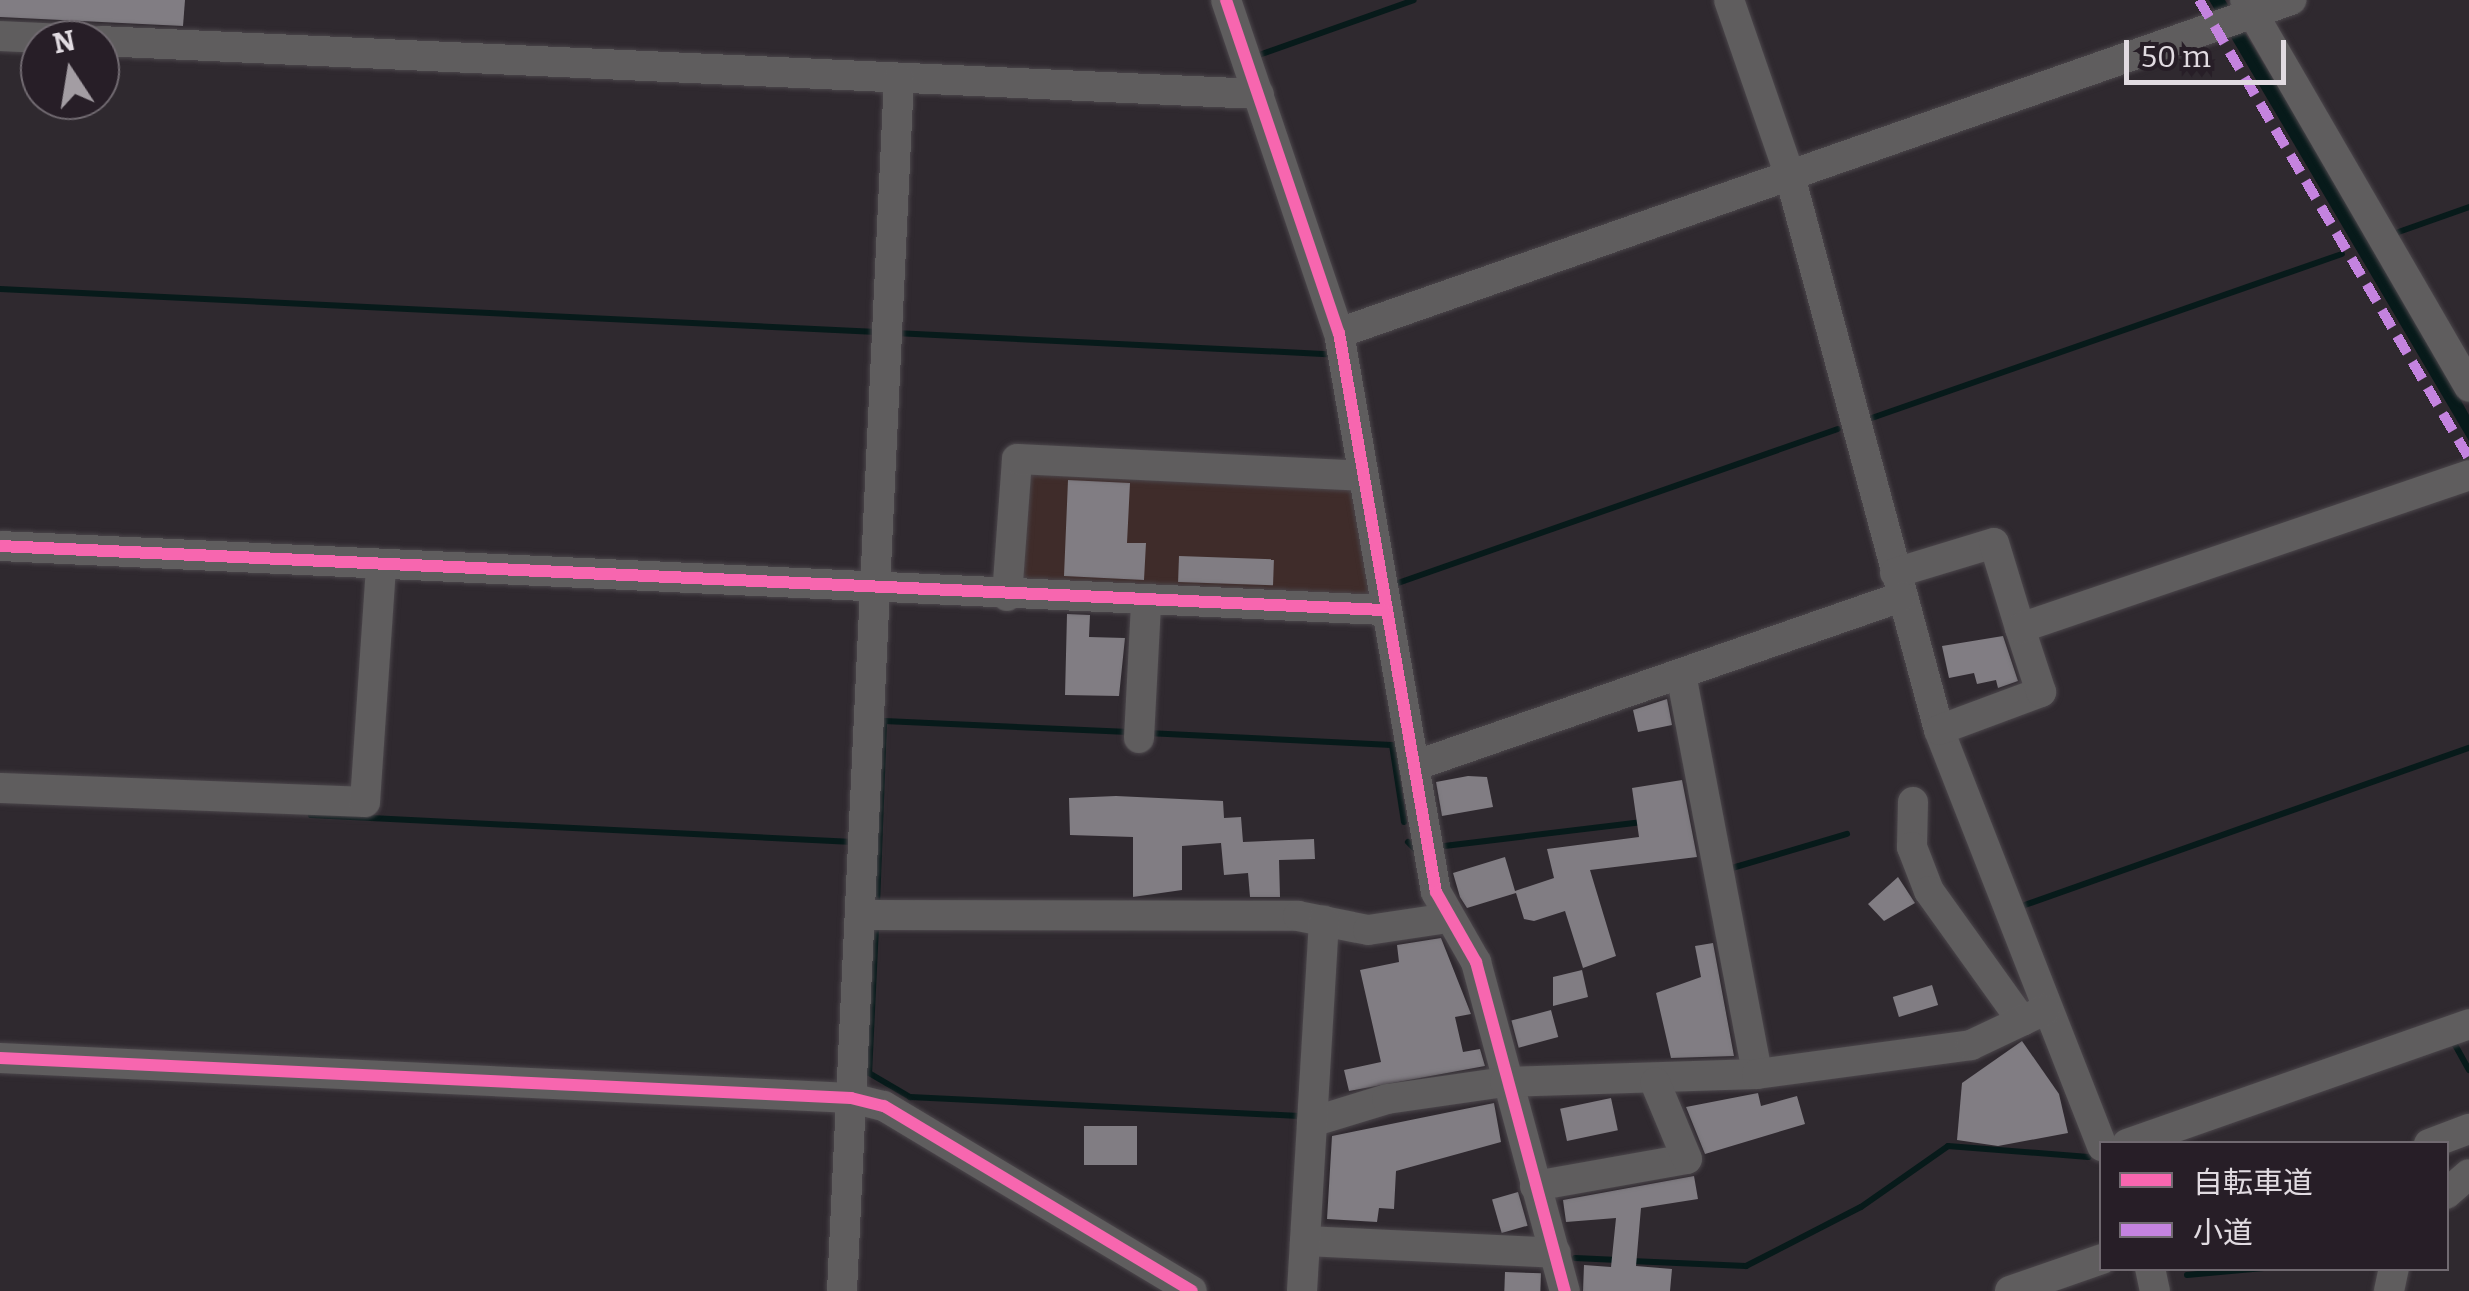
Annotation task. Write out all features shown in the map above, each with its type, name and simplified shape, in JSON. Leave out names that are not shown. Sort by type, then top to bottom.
[{"type":"street","points":[[1226,0],[1338,332],[1414,766],[1448,918],[1476,962],[1505,1082],[1565,1291]]},
{"type":"street","points":[[1729,0],[1790,176],[1938,730],[2033,1015],[2099,1141]]},
{"type":"street","points":[[1338,332],[1790,176],[2239,14],[2292,0]]},
{"type":"street","points":[[2239,14],[2469,387]]},
{"type":"street","points":[[120,41],[1259,94]]},
{"type":"street","points":[[842,1291],[899,79]]},
{"type":"street","points":[[1007,596],[1017,458],[1362,476]]},
{"type":"street","points":[[2020,628],[2469,475]]},
{"type":"street","points":[[1414,766],[1681,674],[1994,544],[2041,692],[1938,730]]},
{"type":"street","points":[[0,546],[1007,596],[1385,610]]},
{"type":"street","points":[[0,788],[365,802],[381,565]]},
{"type":"street","points":[[1139,738],[1146,602]]},
{"type":"street","points":[[1681,674],[1757,1074]]},
{"type":"street","points":[[1912,802],[1912,847],[1929,891],[2033,1015]]},
{"type":"street","points":[[860,915],[1324,921],[1368,930],[1448,918]]},
{"type":"street","points":[[1302,1291],[1324,921]]},
{"type":"street","points":[[1312,1122],[1387,1099],[1505,1082],[1655,1082],[1757,1074],[1972,1045],[2033,1015]]},
{"type":"street","points":[[2136,1141],[2469,1024]]},
{"type":"street","points":[[0,1058],[851,1098],[884,1106],[1192,1291]]},
{"type":"street","points":[[1535,1186],[1687,1158],[1655,1082]]},
{"type":"street","points":[[2437,1141],[2469,1129]]},
{"type":"street","points":[[2449,1191],[2469,1174]]},
{"type":"street","points":[[1305,1241],[1556,1253]]},
{"type":"street","points":[[2010,1291],[2099,1260]]},
{"type":"shaded area","points":[[2209,0],[2225,0],[2376,246],[2469,415],[2469,441]]},
{"type":"shaded area","points":[[1023,464],[1352,489],[1370,596],[1016,584]]},
{"type":"building","points":[[0,0],[185,0],[183,26],[0,17]]},
{"type":"building","points":[[1068,480],[1130,483],[1127,543],[1146,543],[1144,580],[1064,576]]},
{"type":"building","points":[[1179,556],[1274,559],[1273,585],[1178,582]]},
{"type":"building","points":[[1067,614],[1090,615],[1089,637],[1125,638],[1119,696],[1065,695]]},
{"type":"building","points":[[2003,636],[2018,681],[1998,688],[1996,680],[1977,684],[1974,673],[1949,678],[1942,646]]},
{"type":"building","points":[[1667,699],[1672,725],[1638,732],[1633,710]]},
{"type":"building","points":[[1487,777],[1493,807],[1442,816],[1436,782]]},
{"type":"building","points":[[1682,780],[1697,857],[1590,870],[1616,956],[1583,968],[1565,911],[1534,921],[1524,919],[1516,893],[1467,908],[1460,897],[1453,873],[1505,857],[1515,891],[1554,878],[1547,849],[1639,837],[1632,788]]},
{"type":"building","points":[[1069,798],[1223,801],[1224,818],[1241,817],[1243,842],[1314,839],[1315,859],[1279,860],[1280,897],[1250,897],[1248,873],[1224,875],[1221,843],[1182,846],[1182,890],[1133,897],[1133,837],[1070,835]]},
{"type":"building","points":[[1898,877],[1915,903],[1884,921],[1868,904]]},
{"type":"building","points":[[1441,938],[1471,1014],[1455,1017],[1463,1052],[1480,1049],[1485,1066],[1349,1091],[1344,1070],[1381,1062],[1360,970],[1399,962],[1397,945]]},
{"type":"building","points":[[1713,943],[1734,1056],[1671,1058],[1656,993],[1701,977],[1695,946]]},
{"type":"building","points":[[1582,970],[1588,997],[1553,1006],[1553,977]]},
{"type":"building","points":[[1932,985],[1938,1005],[1899,1017],[1893,997]]},
{"type":"building","points":[[1551,1010],[1558,1037],[1519,1048],[1511,1021]]},
{"type":"building","points":[[2022,1041],[2059,1094],[2068,1133],[1998,1146],[1957,1140],[1962,1083]]},
{"type":"building","points":[[1758,1093],[1761,1106],[1797,1096],[1805,1124],[1705,1154],[1686,1107]]},
{"type":"building","points":[[1611,1098],[1618,1130],[1567,1141],[1560,1109]]},
{"type":"building","points":[[1494,1103],[1501,1142],[1396,1171],[1394,1209],[1379,1208],[1377,1222],[1327,1219],[1332,1136]]},
{"type":"building","points":[[1084,1126],[1137,1126],[1137,1165],[1084,1165]]},
{"type":"building","points":[[1694,1176],[1698,1199],[1641,1208],[1636,1266],[1672,1269],[1670,1291],[1583,1291],[1584,1265],[1611,1267],[1616,1218],[1566,1222],[1563,1200]]},
{"type":"building","points":[[1518,1192],[1528,1226],[1502,1233],[1492,1199]]},
{"type":"building","points":[[1505,1272],[1541,1273],[1540,1291],[1504,1291]]},
{"type":"waterway","points":[[1259,55],[1414,0]]},
{"type":"waterway","points":[[2390,235],[2469,207]]},
{"type":"waterway","points":[[1866,420],[2342,254]]},
{"type":"waterway","points":[[0,289],[877,332]]},
{"type":"waterway","points":[[895,333],[1327,354]]},
{"type":"waterway","points":[[1398,583],[1838,429]]},
{"type":"waterway","points":[[877,905],[884,721],[1129,732]]},
{"type":"waterway","points":[[1147,733],[1392,745],[1404,822]]},
{"type":"waterway","points":[[2022,906],[2469,748]]},
{"type":"waterway","points":[[311,815],[853,842]]},
{"type":"waterway","points":[[1436,847],[1642,822]]},
{"type":"waterway","points":[[1732,868],[1847,834]]},
{"type":"waterway","points":[[1408,842],[1416,850]]},
{"type":"waterway","points":[[876,926],[869,1073],[910,1097],[1300,1116]]},
{"type":"waterway","points":[[2454,1043],[2469,1070]]},
{"type":"waterway","points":[[1631,1261],[1746,1266],[1861,1207],[1948,1146],[2089,1157]]},
{"type":"waterway","points":[[1575,1258],[1618,1260]]},
{"type":"waterway","points":[[2187,1275],[2231,1271]]},
{"type":"marked path","points":[[2199,0],[2469,458]]},
{"type":"cycle path","points":[[1226,0],[1339,333],[1436,892],[1476,962],[1565,1291]]},
{"type":"cycle path","points":[[0,546],[1385,610]]},
{"type":"cycle path","points":[[0,1058],[851,1098],[884,1106],[1192,1291]]}]
